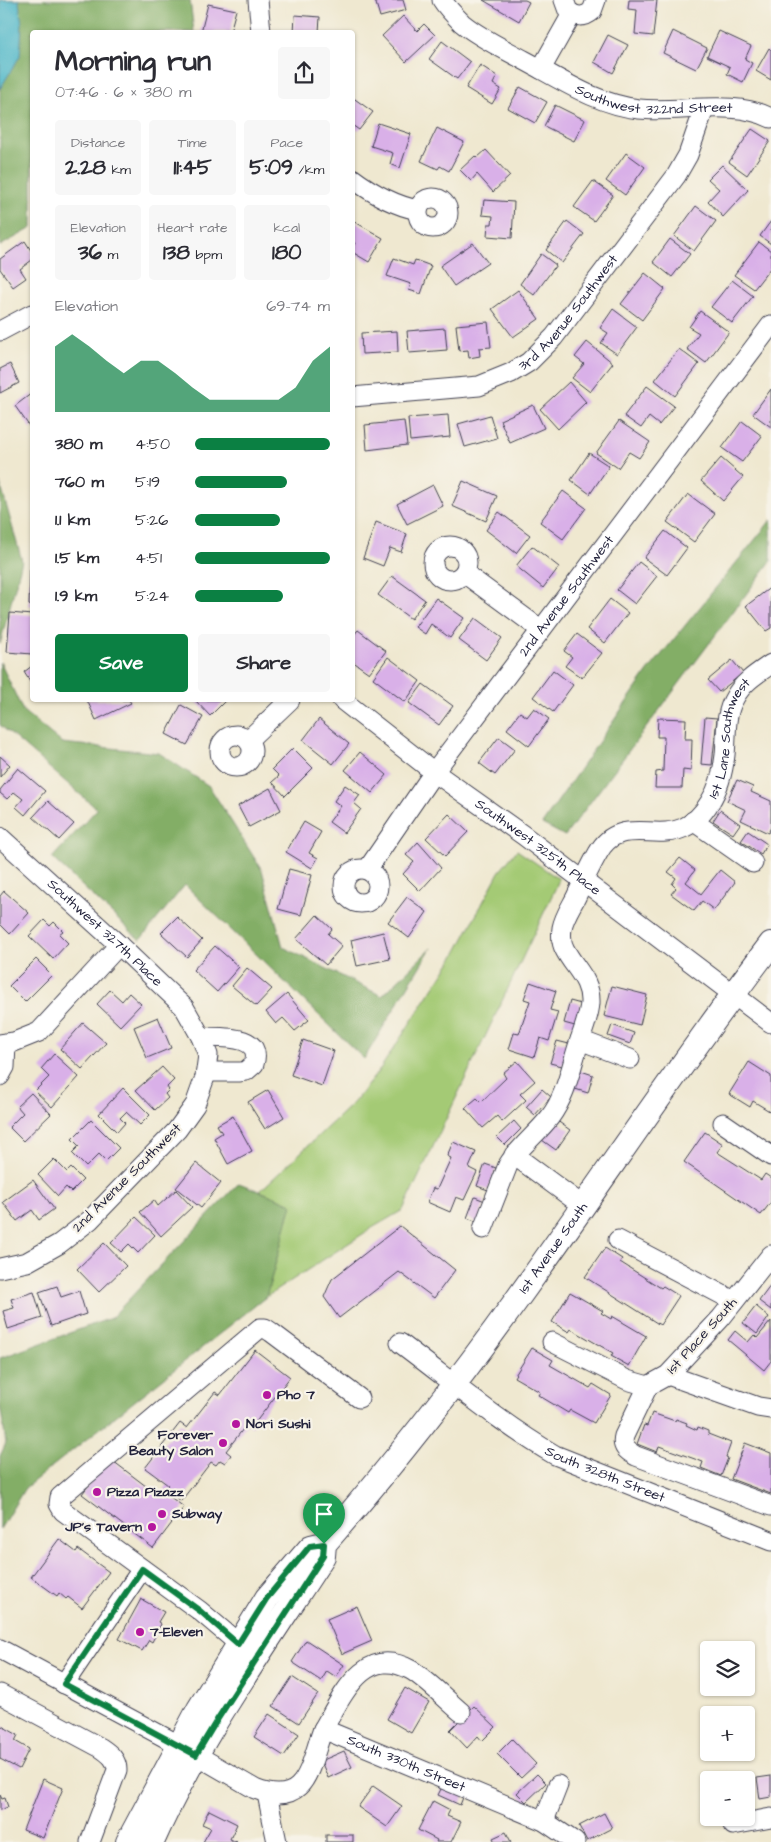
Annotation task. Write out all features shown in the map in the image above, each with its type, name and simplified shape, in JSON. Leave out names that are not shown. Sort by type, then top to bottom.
[{"type":"main road","name":"1st Avenue South","points":[[128,1842],[188,1750],[217,1720],[323,1556],[324,1544],[383,1476],[518,1299],[732,995],[771,944]]},
{"type":"main road","name":"1st Avenue South","points":[[152,1842],[188,1750],[238,1644],[267,1598],[310,1546],[324,1544]]},
{"type":"street","points":[[258,0],[261,30]]},
{"type":"street","name":"Southwest 322nd Street","points":[[442,0],[463,24],[491,42],[589,94],[613,103],[637,109],[729,108],[761,113],[771,118]]},
{"type":"street","points":[[541,69],[568,7],[583,16],[588,14],[595,6],[596,0]]},
{"type":"street","name":"3rd Avenue Southwest","points":[[355,397],[479,386],[511,373],[529,362],[554,337],[663,196],[688,155],[704,109]]},
{"type":"street","points":[[355,180],[388,200],[418,210]]},
{"type":"street","points":[[0,331],[30,315]]},
{"type":"street","name":"2nd Avenue Southwest","points":[[367,870],[434,772],[540,629],[771,325]]},
{"type":"street","points":[[464,573],[540,629]]},
{"type":"street","name":"1st Lane Southwest","points":[[483,1229],[514,1155],[540,1129],[555,1109],[563,1092],[590,1008],[589,989],[585,978],[565,949],[561,935],[565,920],[583,882],[600,849],[614,836],[631,831],[676,830],[686,827],[706,808],[718,787],[725,756],[727,714],[734,697],[749,680],[771,664]]},
{"type":"street","points":[[248,740],[288,702]]},
{"type":"street","name":"Southwest 325th Place","points":[[345,702],[434,772],[523,835],[771,1023]]},
{"type":"street","points":[[694,821],[753,863]]},
{"type":"street","name":"Southwest 327th Place","points":[[0,837],[184,1007],[201,1037],[208,1056],[205,1075]]},
{"type":"street","points":[[0,1076],[5,1067],[3,1044],[14,1042],[39,1032],[119,945]]},
{"type":"street","points":[[201,1037],[245,1041],[254,1048],[256,1053],[254,1064],[246,1071],[205,1075]]},
{"type":"street","points":[[580,1040],[630,1059]]},
{"type":"street","name":"2nd Avenue Southwest","points":[[0,1268],[27,1262],[59,1244],[90,1220],[178,1130],[195,1105],[205,1075]]},
{"type":"street","points":[[723,1122],[771,1156]]},
{"type":"street","points":[[514,1155],[583,1206]]},
{"type":"street","points":[[618,1240],[734,1301]]},
{"type":"street","name":"1st Place South","points":[[648,1386],[668,1375],[734,1301],[771,1255]]},
{"type":"street","points":[[238,1644],[200,1611],[63,1511],[59,1504],[60,1497],[254,1331],[264,1328],[271,1332],[359,1398]]},
{"type":"street","points":[[552,1342],[627,1380],[648,1386],[622,1443],[624,1447],[636,1456],[771,1506]]},
{"type":"street","name":"South 328th Street","points":[[400,1343],[532,1442],[555,1455],[771,1541]]},
{"type":"street","points":[[668,1375],[758,1407],[771,1408]]},
{"type":"street","points":[[64,1684],[142,1569]]},
{"type":"street","points":[[0,1648],[267,1794],[287,1794],[298,1788],[304,1781],[323,1729],[343,1695],[358,1675],[374,1664],[392,1663],[412,1671],[461,1712]]},
{"type":"street","points":[[0,1694],[101,1748],[117,1764],[118,1770],[90,1842]]},
{"type":"street","name":"South 330th Street","points":[[323,1729],[544,1820],[575,1842]]},
{"type":"street","points":[[544,1820],[558,1785]]},
{"type":"street","points":[[267,1794],[277,1842]]},
{"type":"street","points":[[755,1821],[771,1818]]},
{"type":"green space","points":[[0,0],[190,0],[194,30],[30,30],[30,229],[0,246]]},
{"type":"green space","points":[[0,483],[22,561],[0,644]]},
{"type":"green space","points":[[771,520],[771,561],[565,836],[542,824],[648,671]]},
{"type":"green space","points":[[0,662],[23,711],[62,743],[159,753],[209,786],[262,870],[283,947],[382,996],[431,948],[364,1059],[185,885],[140,940],[52,858],[97,809],[0,725]]},
{"type":"green space","points":[[517,850],[559,879],[403,1210],[266,1297],[292,1204],[260,1191],[354,1102],[378,1072],[455,955],[499,872]]},
{"type":"green space","points":[[239,1183],[292,1204],[266,1297],[25,1488],[0,1529],[0,1456],[6,1443],[0,1405],[0,1358],[111,1318]]},
{"type":"water","points":[[0,0],[20,0],[22,24],[20,56],[0,89]]},
{"type":"building","points":[[375,0],[403,0],[406,10],[380,17]]},
{"type":"building","points":[[483,0],[525,0],[529,2],[519,21]]},
{"type":"building","points":[[629,0],[657,0],[653,36],[635,34],[637,10],[628,9]]},
{"type":"building","points":[[208,4],[236,10],[231,30],[202,30]]},
{"type":"building","points":[[295,15],[320,17],[319,30],[294,30]]},
{"type":"building","points":[[403,16],[417,31],[424,24],[435,35],[406,62],[382,36]]},
{"type":"building","points":[[673,31],[707,48],[696,69],[663,53]]},
{"type":"building","points":[[719,31],[751,46],[745,59],[752,63],[743,82],[727,74],[730,67],[707,56]]},
{"type":"building","points":[[608,35],[628,45],[613,73],[594,62]]},
{"type":"building","points":[[442,41],[470,62],[457,79],[429,59]]},
{"type":"building","points":[[769,48],[771,50],[771,80],[756,71]]},
{"type":"building","points":[[480,65],[497,76],[493,84],[501,89],[492,104],[466,88]]},
{"type":"building","points":[[520,87],[547,102],[535,123],[508,108]]},
{"type":"building","points":[[355,99],[373,112],[359,130],[355,127]]},
{"type":"building","points":[[555,105],[585,120],[574,141],[544,126]]},
{"type":"building","points":[[378,123],[411,134],[400,168],[390,164],[393,153],[371,146]]},
{"type":"building","points":[[437,128],[464,142],[449,171],[440,166],[438,169],[421,161]]},
{"type":"building","points":[[752,129],[770,141],[747,175],[729,162]]},
{"type":"building","points":[[486,150],[510,176],[493,192],[477,174],[471,181],[460,170],[475,156],[477,158]]},
{"type":"building","points":[[626,153],[645,167],[625,195],[606,181]]},
{"type":"building","points":[[722,165],[748,190],[723,217],[708,201],[719,189],[708,179]]},
{"type":"building","points":[[593,181],[613,195],[594,221],[574,207]]},
{"type":"building","points":[[484,200],[514,202],[512,238],[487,236],[488,224],[492,224],[493,216],[482,215]]},
{"type":"building","points":[[696,206],[716,221],[694,251],[674,236]]},
{"type":"building","points":[[567,221],[584,234],[562,263],[546,250]]},
{"type":"building","points":[[771,221],[771,244],[760,236]]},
{"type":"building","points":[[355,222],[383,238],[369,262],[355,254]]},
{"type":"building","points":[[670,239],[690,254],[672,277],[653,262]]},
{"type":"building","points":[[25,241],[30,249],[30,262],[20,269],[26,278],[13,287],[0,269],[0,259]]},
{"type":"building","points":[[759,242],[771,251],[771,267],[754,289],[734,275]]},
{"type":"building","points":[[473,243],[488,263],[454,286],[440,266]]},
{"type":"building","points":[[541,254],[556,265],[534,295],[520,284]]},
{"type":"building","points":[[394,258],[413,265],[415,260],[431,266],[421,294],[409,290],[411,284],[387,276]]},
{"type":"building","points":[[645,273],[665,289],[642,320],[621,304]]},
{"type":"building","points":[[732,280],[753,296],[732,323],[711,307]]},
{"type":"building","points":[[518,290],[539,319],[513,337],[492,309]]},
{"type":"building","points":[[613,309],[637,327],[617,354],[601,343],[608,333],[600,328]]},
{"type":"building","points":[[700,311],[729,332],[706,363],[687,349],[699,333],[689,327]]},
{"type":"building","points":[[488,322],[491,347],[479,348],[480,356],[469,358],[468,350],[459,351],[456,325]]},
{"type":"building","points":[[445,328],[447,350],[409,353],[407,331]]},
{"type":"building","points":[[397,331],[398,352],[362,354],[361,333]]},
{"type":"building","points":[[587,342],[613,363],[590,392],[572,378],[584,364],[575,357]]},
{"type":"building","points":[[679,349],[699,364],[675,396],[655,380]]},
{"type":"building","points":[[10,364],[19,383],[0,393],[0,369]]},
{"type":"building","points":[[569,382],[586,402],[558,429],[540,409]]},
{"type":"building","points":[[647,386],[674,406],[659,425],[649,417],[641,428],[624,416]]},
{"type":"building","points":[[771,389],[771,427],[753,414]]},
{"type":"building","points":[[30,395],[30,427],[15,406]]},
{"type":"building","points":[[533,405],[544,428],[510,443],[500,420]]},
{"type":"building","points":[[448,415],[450,437],[410,441],[408,418]]},
{"type":"building","points":[[490,415],[497,438],[465,447],[458,424]]},
{"type":"building","points":[[404,421],[407,445],[367,450],[365,425]]},
{"type":"building","points":[[619,421],[650,442],[639,458],[629,452],[618,468],[596,453]]},
{"type":"building","points":[[742,421],[762,436],[742,462],[722,448]]},
{"type":"building","points":[[589,453],[609,466],[590,494],[571,480]]},
{"type":"building","points":[[721,458],[743,477],[723,501],[701,481]]},
{"type":"building","points":[[463,481],[497,496],[486,521],[452,506]]},
{"type":"building","points":[[433,485],[443,506],[407,524],[397,504]]},
{"type":"building","points":[[563,491],[586,508],[563,539],[540,522]]},
{"type":"building","points":[[688,494],[715,514],[694,542],[667,522]]},
{"type":"building","points":[[499,512],[530,535],[516,553],[486,530]]},
{"type":"building","points":[[376,522],[407,534],[401,552],[390,548],[383,566],[363,558]]},
{"type":"building","points":[[665,531],[687,548],[667,575],[644,558]]},
{"type":"building","points":[[532,546],[559,567],[543,588],[516,566]]},
{"type":"building","points":[[639,562],[657,576],[635,604],[617,590]]},
{"type":"building","points":[[30,569],[30,605],[29,605]]},
{"type":"building","points":[[392,576],[425,600],[411,619],[378,595]]},
{"type":"building","points":[[771,587],[771,628],[766,631],[746,606]]},
{"type":"building","points":[[436,598],[464,618],[450,638],[431,624],[425,634],[415,627]]},
{"type":"building","points":[[610,599],[628,613],[605,643],[587,629]]},
{"type":"building","points":[[10,613],[30,615],[30,654],[7,652]]},
{"type":"building","points":[[475,618],[502,638],[486,660],[459,640]]},
{"type":"building","points":[[358,630],[386,651],[369,673],[355,663],[355,634]]},
{"type":"building","points":[[577,634],[602,653],[582,678],[565,666],[572,657],[564,651]]},
{"type":"building","points":[[388,657],[420,681],[405,702],[373,678]]},
{"type":"building","points":[[732,660],[743,673],[719,692],[708,680]]},
{"type":"building","points":[[30,668],[30,682],[24,672]]},
{"type":"building","points":[[553,670],[573,685],[553,712],[533,697]]},
{"type":"building","points":[[423,684],[453,706],[439,725],[409,703]]},
{"type":"building","points":[[88,702],[131,703],[96,720]]},
{"type":"building","points":[[197,702],[224,702],[210,716]]},
{"type":"building","points":[[181,705],[203,717],[187,745],[166,734]]},
{"type":"building","points":[[534,708],[549,719],[529,746],[507,729],[520,712],[527,717]]},
{"type":"building","points":[[705,717],[717,718],[712,765],[701,764]]},
{"type":"building","points":[[658,718],[686,719],[685,739],[692,739],[691,771],[683,770],[682,788],[655,788],[656,772],[663,771],[664,737],[657,737]]},
{"type":"building","points":[[319,719],[349,744],[333,764],[303,740]]},
{"type":"building","points":[[499,737],[515,749],[495,775],[479,763]]},
{"type":"building","points":[[293,748],[313,768],[285,796],[272,782],[279,776],[272,769]]},
{"type":"building","points":[[360,752],[387,775],[372,793],[345,770]]},
{"type":"building","points":[[0,756],[10,765],[0,777]]},
{"type":"building","points":[[18,768],[45,791],[25,815],[16,807],[23,799],[14,792],[7,799],[0,793],[0,790]]},
{"type":"building","points":[[737,780],[753,787],[751,792],[771,801],[771,827],[768,833],[741,820],[746,810],[727,801]]},
{"type":"building","points":[[345,785],[360,795],[354,803],[361,809],[344,833],[329,822],[341,806],[334,801]]},
{"type":"building","points":[[270,788],[281,810],[249,827],[238,806]]},
{"type":"building","points":[[48,801],[74,824],[59,840],[33,817]]},
{"type":"building","points":[[720,810],[740,824],[733,834],[713,821]]},
{"type":"building","points":[[449,814],[468,832],[445,856],[426,838]]},
{"type":"building","points":[[304,822],[321,832],[309,853],[318,858],[312,868],[286,852]]},
{"type":"building","points":[[748,831],[767,844],[761,854],[741,841]]},
{"type":"building","points":[[418,842],[441,868],[420,891],[403,874],[414,862],[406,855]]},
{"type":"building","points":[[680,858],[695,870],[686,882],[701,894],[720,870],[735,882],[714,910],[702,901],[694,911],[671,894],[676,888],[672,884],[676,878],[668,872]]},
{"type":"building","points":[[289,869],[312,875],[301,915],[278,909]]},
{"type":"building","points":[[4,891],[29,913],[10,934],[0,924],[0,896]]},
{"type":"building","points":[[407,897],[427,912],[409,938],[388,922]]},
{"type":"building","points":[[317,915],[332,929],[328,934],[342,946],[326,965],[296,939]]},
{"type":"building","points":[[177,917],[202,940],[187,957],[161,933]]},
{"type":"building","points":[[44,920],[50,926],[54,922],[63,931],[59,934],[68,943],[53,959],[29,936]]},
{"type":"building","points":[[383,932],[390,959],[357,966],[351,940]]},
{"type":"building","points":[[215,946],[239,967],[217,992],[193,970]]},
{"type":"building","points":[[36,959],[52,975],[25,1002],[9,986]]},
{"type":"building","points":[[247,968],[272,989],[256,1006],[232,986]]},
{"type":"building","points":[[530,982],[556,991],[550,1010],[558,1012],[549,1041],[540,1038],[534,1057],[509,1049],[514,1033],[519,1034],[530,1001],[524,999]]},
{"type":"building","points":[[612,986],[647,995],[640,1025],[604,1016]]},
{"type":"building","points":[[110,990],[122,1001],[129,993],[141,1004],[120,1026],[97,1004]]},
{"type":"building","points":[[287,994],[309,1020],[295,1031],[283,1018],[276,1024],[266,1012]]},
{"type":"building","points":[[570,1001],[581,1004],[575,1026],[564,1023]]},
{"type":"building","points":[[158,1017],[171,1048],[147,1058],[134,1027]]},
{"type":"building","points":[[83,1023],[106,1043],[82,1069],[60,1049]]},
{"type":"building","points":[[612,1025],[634,1033],[630,1044],[608,1036]]},
{"type":"building","points":[[303,1040],[334,1051],[322,1086],[291,1075]]},
{"type":"building","points":[[557,1041],[569,1044],[562,1066],[550,1063]]},
{"type":"building","points":[[54,1054],[79,1077],[52,1107],[35,1091],[49,1077],[41,1069]]},
{"type":"building","points":[[517,1061],[535,1081],[520,1094],[526,1100],[502,1122],[497,1116],[483,1128],[465,1108],[477,1098],[481,1102],[506,1078],[503,1073]]},
{"type":"building","points":[[749,1062],[771,1076],[771,1112],[753,1101],[750,1107],[729,1094]]},
{"type":"building","points":[[162,1067],[174,1080],[167,1087],[169,1090],[165,1094],[168,1098],[155,1110],[136,1090]]},
{"type":"building","points":[[578,1070],[593,1075],[588,1093],[572,1088]]},
{"type":"building","points":[[123,1088],[150,1115],[140,1125],[126,1112],[120,1118],[125,1123],[117,1132],[99,1114]]},
{"type":"building","points":[[542,1089],[551,1097],[535,1115],[526,1107]]},
{"type":"building","points":[[268,1090],[284,1117],[265,1129],[248,1102]]},
{"type":"building","points":[[31,1093],[51,1114],[23,1141],[9,1127],[23,1113],[17,1106]]},
{"type":"building","points":[[233,1116],[252,1151],[228,1164],[214,1138],[222,1133],[217,1125]]},
{"type":"building","points":[[91,1120],[119,1148],[106,1161],[99,1154],[86,1167],[72,1153],[79,1146],[72,1139]]},
{"type":"building","points":[[556,1120],[570,1130],[556,1150],[542,1140]]},
{"type":"building","points":[[514,1121],[521,1129],[505,1145],[497,1137]]},
{"type":"building","points":[[705,1132],[723,1144],[717,1152],[761,1180],[765,1174],[771,1178],[771,1202],[761,1215],[684,1162]]},
{"type":"building","points":[[453,1142],[476,1152],[469,1168],[477,1172],[464,1200],[456,1197],[450,1212],[427,1202],[433,1188],[437,1189],[451,1158],[447,1156]]},
{"type":"building","points":[[54,1159],[67,1172],[71,1168],[83,1180],[71,1192],[66,1187],[58,1196],[38,1175]]},
{"type":"building","points":[[196,1163],[221,1183],[201,1208],[176,1188]]},
{"type":"building","points":[[485,1164],[496,1168],[488,1190],[477,1186]]},
{"type":"building","points":[[33,1180],[54,1209],[39,1220],[32,1210],[17,1221],[3,1202]]},
{"type":"building","points":[[176,1190],[192,1207],[161,1236],[140,1212],[154,1200],[158,1206]]},
{"type":"building","points":[[475,1197],[485,1201],[478,1222],[467,1218]]},
{"type":"building","points":[[136,1217],[155,1235],[138,1253],[129,1244],[121,1252],[111,1243]]},
{"type":"building","points":[[400,1226],[455,1270],[434,1298],[399,1272],[339,1318],[324,1297],[332,1279]]},
{"type":"building","points":[[104,1243],[126,1266],[99,1292],[77,1269]]},
{"type":"building","points":[[605,1248],[622,1259],[620,1262],[661,1288],[663,1286],[679,1296],[660,1325],[585,1277]]},
{"type":"building","points":[[771,1285],[771,1310],[759,1301]]},
{"type":"building","points":[[57,1286],[61,1297],[79,1291],[86,1314],[51,1326],[39,1292]]},
{"type":"building","points":[[34,1292],[42,1318],[8,1329],[3,1311],[14,1308],[11,1299]]},
{"type":"building","points":[[570,1292],[603,1311],[601,1313],[611,1319],[612,1316],[646,1336],[629,1366],[611,1356],[613,1353],[571,1329],[569,1332],[552,1322]]},
{"type":"building","points":[[756,1306],[769,1317],[757,1334],[743,1323]]},
{"type":"building","points":[[771,1321],[771,1361],[764,1370],[728,1340],[735,1331],[748,1342],[754,1335],[757,1338]]},
{"type":"building","points":[[532,1348],[553,1360],[550,1365],[590,1388],[593,1384],[611,1395],[594,1423],[570,1410],[568,1413],[538,1395],[540,1392],[514,1377]]},
{"type":"building","points":[[255,1350],[290,1377],[252,1427],[247,1424],[226,1451],[231,1455],[225,1463],[220,1460],[216,1465],[211,1462],[181,1501],[164,1489],[168,1485],[145,1468],[180,1423],[187,1428],[215,1392],[220,1395]]},
{"type":"building","points":[[652,1413],[687,1423],[686,1425],[697,1430],[698,1427],[708,1431],[708,1434],[731,1443],[721,1476],[701,1468],[703,1462],[659,1446],[657,1452],[637,1444],[644,1425],[647,1426]]},
{"type":"building","points":[[745,1443],[771,1453],[771,1494],[731,1479]]},
{"type":"building","points":[[109,1458],[159,1496],[162,1491],[184,1507],[153,1548],[82,1494]]},
{"type":"building","points":[[59,1539],[76,1552],[78,1549],[109,1572],[82,1608],[68,1597],[66,1599],[59,1593],[57,1596],[31,1577]]},
{"type":"building","name":"7-Eleven","points":[[141,1599],[164,1612],[158,1622],[161,1624],[152,1642],[149,1640],[142,1651],[119,1639]]},
{"type":"building","points":[[357,1606],[372,1641],[342,1654],[327,1619]]},
{"type":"building","points":[[306,1640],[344,1665],[336,1677],[327,1671],[321,1681],[292,1662]]},
{"type":"building","points":[[292,1677],[318,1694],[299,1723],[273,1706]]},
{"type":"building","points":[[405,1688],[429,1702],[411,1733],[387,1719]]},
{"type":"building","points":[[474,1706],[496,1727],[482,1741],[478,1736],[467,1748],[450,1730]]},
{"type":"building","points":[[269,1714],[299,1734],[284,1756],[254,1737]]},
{"type":"building","points":[[0,1725],[18,1735],[15,1741],[29,1749],[19,1769],[0,1759]]},
{"type":"building","points":[[512,1739],[536,1764],[521,1778],[497,1754]]},
{"type":"building","points":[[344,1751],[352,1767],[328,1778],[321,1761]]},
{"type":"building","points":[[537,1774],[546,1783],[526,1802],[517,1793]]},
{"type":"building","points":[[771,1776],[771,1797],[760,1799],[757,1778]]},
{"type":"building","points":[[43,1779],[63,1788],[43,1838],[23,1830]]},
{"type":"building","points":[[443,1785],[464,1795],[460,1805],[438,1795]]},
{"type":"building","points":[[373,1786],[402,1806],[387,1827],[358,1807]]},
{"type":"building","points":[[0,1795],[2,1799],[5,1798],[8,1807],[0,1810]]},
{"type":"building","points":[[433,1801],[450,1810],[447,1816],[461,1822],[451,1842],[436,1842],[437,1840],[418,1830]]},
{"type":"building","points":[[209,1810],[237,1824],[230,1839],[237,1842],[203,1842],[211,1828],[202,1824]]},
{"type":"building","points":[[604,1813],[612,1828],[587,1841],[579,1826]]},
{"type":"building","points":[[506,1832],[511,1842],[495,1842],[493,1838]]},
{"type":"building","points":[[326,1835],[353,1835],[353,1842],[326,1842]]},
{"type":"place","name":"Pho 7","points":[[267,1395]]},
{"type":"place","name":"Nori Sushi","points":[[236,1424]]},
{"type":"place","name":"Forever Beauty Salon","points":[[223,1443]]},
{"type":"place","name":"Pizza Pizazz","points":[[97,1492]]},
{"type":"place","name":"Subway","points":[[162,1514]]},
{"type":"place","name":"JP's Tavern","points":[[152,1527]]},
{"type":"place","name":"7-Eleven","points":[[140,1632]]},
{"type":"route","points":[[324,1544],[323,1556],[196,1755],[64,1684],[142,1569],[200,1611],[238,1644],[267,1598],[310,1546],[324,1544]]}]
